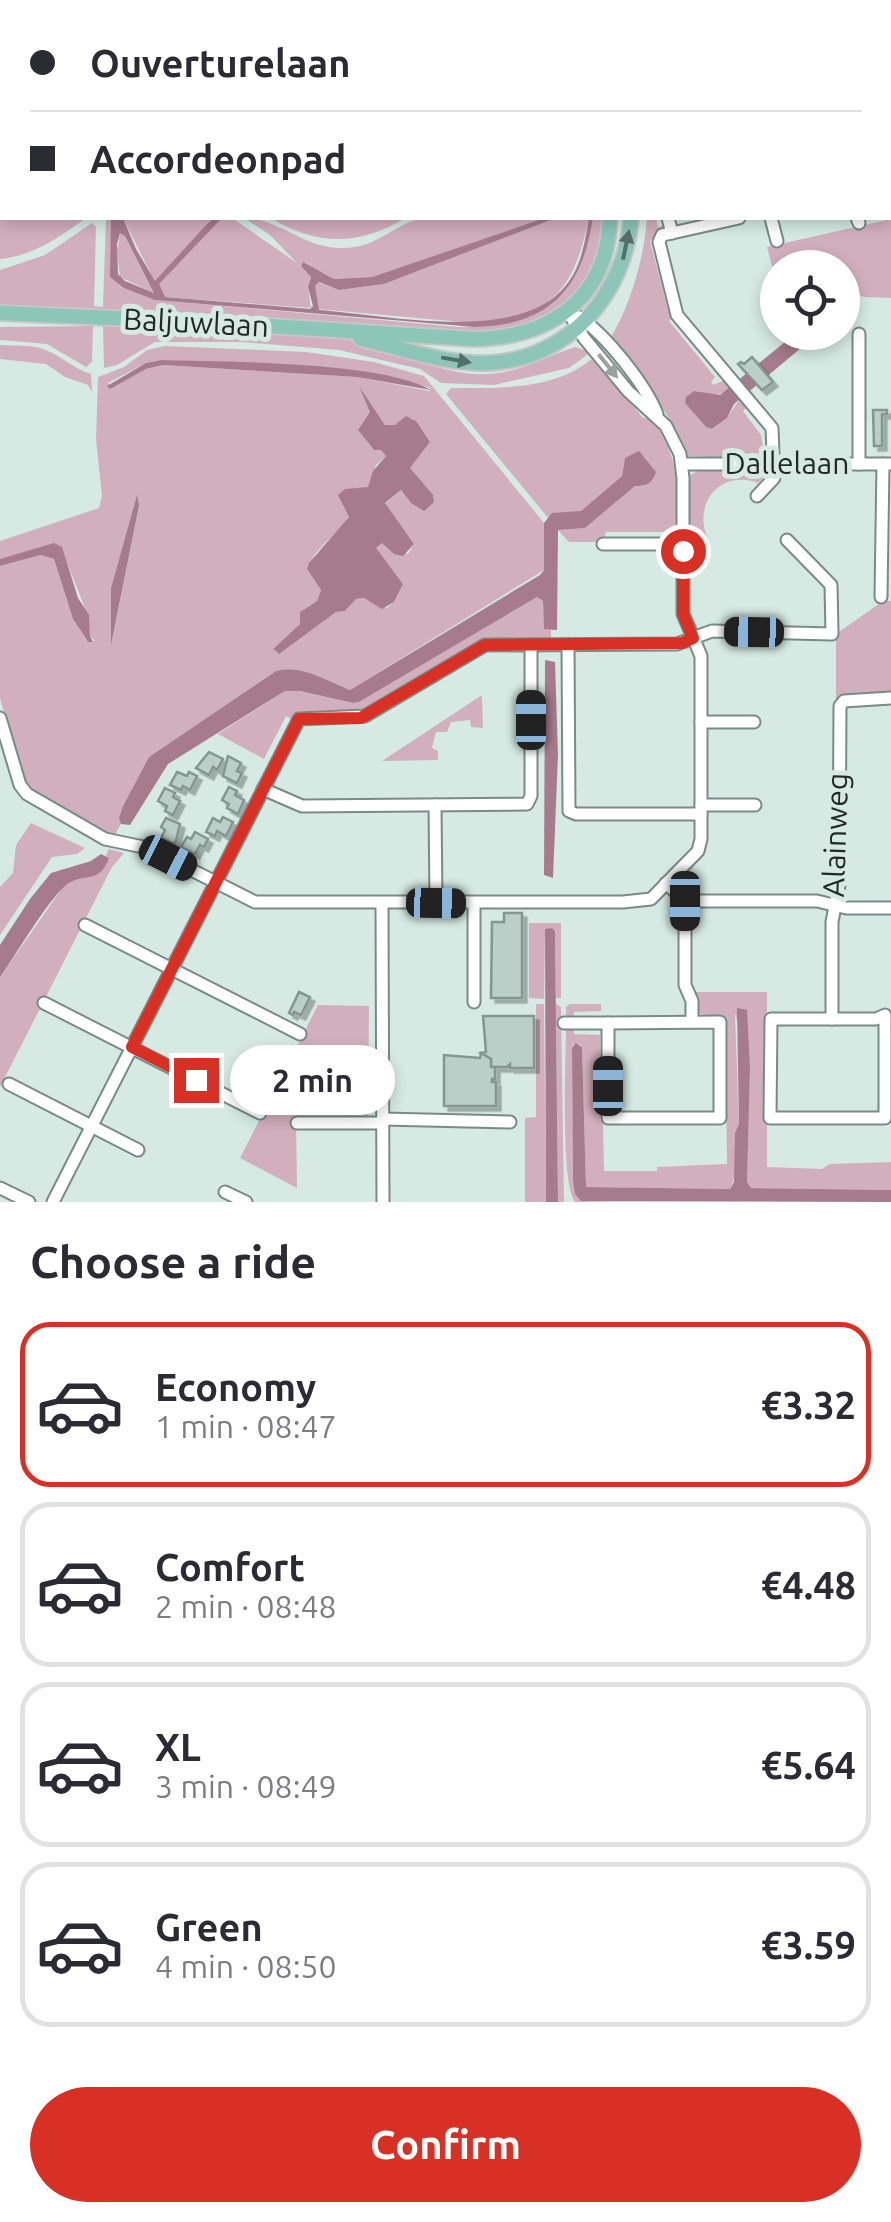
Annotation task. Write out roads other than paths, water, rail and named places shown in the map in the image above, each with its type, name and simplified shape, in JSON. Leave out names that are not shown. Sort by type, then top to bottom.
[{"type":"main road","name":"Baljuwlaan","points":[[0,313],[496,339],[537,330],[568,310],[594,280],[607,245],[610,220]]},
{"type":"main road","name":"Baljuwlaan","points":[[326,331],[456,360],[490,363],[544,349],[581,325],[616,280],[630,220]]},
{"type":"main road","name":"Baljuwlaan","points":[[0,323],[64,317]]},
{"type":"street","points":[[669,220],[672,233]]},
{"type":"street","points":[[730,220],[659,239],[675,311],[772,428],[774,478],[757,496]]},
{"type":"street","points":[[772,220],[777,241]]},
{"type":"street","points":[[0,718],[24,792],[110,841],[148,848],[255,902],[650,899],[698,851],[701,656],[683,614],[682,464],[673,435],[657,414],[628,391],[568,310]]},
{"type":"street","points":[[859,350],[859,464]]},
{"type":"street","name":"Dallelaan","points":[[682,464],[887,464]]},
{"type":"street","points":[[881,597],[887,464]]},
{"type":"street","points":[[53,1202],[299,719],[361,718],[480,646],[677,644],[712,631],[832,634],[831,585],[787,540]]},
{"type":"street","points":[[603,544],[683,544]]},
{"type":"street","points":[[263,788],[302,806],[524,804],[530,800],[531,645]]},
{"type":"street","points":[[568,645],[568,808],[576,814],[755,804]]},
{"type":"street","name":"Alainweg","points":[[832,1019],[832,922],[839,886],[840,706],[844,701],[891,698]]},
{"type":"street","points":[[701,722],[754,722]]},
{"type":"street","points":[[436,805],[436,903]]},
{"type":"street","points":[[666,883],[685,901],[816,901],[835,906],[891,908]]},
{"type":"street","points":[[685,901],[685,985],[692,1003],[692,1022]]},
{"type":"street","points":[[382,903],[383,1202]]},
{"type":"street","points":[[474,903],[474,1002]]},
{"type":"street","points":[[85,925],[300,1034]]},
{"type":"street","points":[[44,1003],[260,1113]]},
{"type":"street","points":[[888,1014],[885,1118],[770,1118],[770,1019],[876,1019],[888,1014]]},
{"type":"street","points":[[564,1023],[720,1022],[720,1118],[608,1118],[608,1023]]},
{"type":"street","points":[[9,1084],[138,1150]]},
{"type":"street","points":[[297,1123],[510,1122]]},
{"type":"street","points":[[0,1188],[28,1202]]},
{"type":"street","points":[[225,1192],[246,1202]]}]
